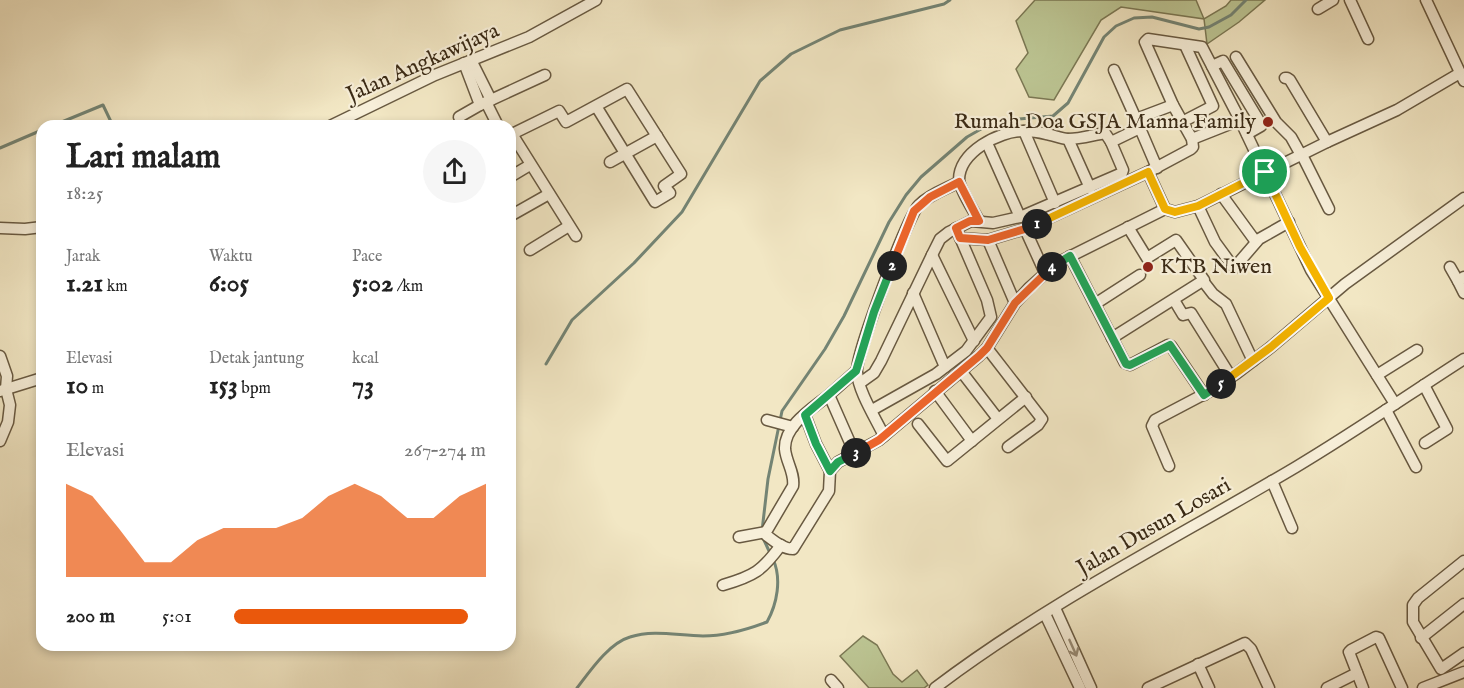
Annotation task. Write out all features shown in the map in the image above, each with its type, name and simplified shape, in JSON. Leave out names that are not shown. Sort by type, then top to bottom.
[{"type":"street","name":"Jalan Angkawijaya","points":[[342,120],[399,91],[529,38],[596,0]]},
{"type":"street","points":[[1318,9],[1333,0]]},
{"type":"street","points":[[1350,0],[1368,39]]},
{"type":"street","points":[[830,471],[838,462],[884,436],[987,348],[1015,303],[1057,263],[1165,209],[1175,212],[1198,206],[1397,110],[1461,69],[1426,0]]},
{"type":"street","points":[[958,233],[988,240],[1025,229],[1153,170],[1191,149],[1192,139],[1173,105],[1145,42],[1148,39],[1202,47],[1247,134],[1304,255],[1377,375],[1416,467]]},
{"type":"street","points":[[1182,122],[1213,106],[1185,45]]},
{"type":"street","points":[[1236,57],[1276,122],[1291,137],[1329,209]]},
{"type":"street","points":[[1212,66],[1224,60],[1261,124],[1262,126],[1247,134]]},
{"type":"street","points":[[467,62],[495,120]]},
{"type":"street","points":[[1114,70],[1138,123],[1165,209]]},
{"type":"street","points":[[459,117],[545,75]]},
{"type":"street","points":[[1285,78],[1290,80],[1327,142]]},
{"type":"street","points":[[516,132],[559,111],[566,122],[627,89],[681,174],[664,186],[670,193],[655,201],[596,106]]},
{"type":"street","points":[[1111,142],[1138,123],[1173,105]]},
{"type":"street","points":[[1192,139],[1240,120]]},
{"type":"street","points":[[1024,131],[1055,203]]},
{"type":"street","points":[[860,383],[874,373],[882,361],[940,239],[958,233],[970,221],[1004,222],[1020,218],[1122,173],[1123,170],[1111,142],[1105,133],[1068,139],[1024,131],[1006,134],[987,142],[975,150],[964,162],[959,182],[979,221]]},
{"type":"street","points":[[610,162],[657,136]]},
{"type":"street","points":[[1068,139],[1090,188]]},
{"type":"street","points":[[516,142],[576,236]]},
{"type":"street","points":[[987,142],[1020,218]]},
{"type":"street","points":[[516,173],[530,165]]},
{"type":"street","points":[[740,537],[762,532],[793,486],[793,477],[785,449],[789,426],[856,371],[874,312],[914,211],[930,197],[959,182]]},
{"type":"street","points":[[516,213],[549,194]]},
{"type":"street","points":[[1221,194],[1256,242]]},
{"type":"street","points":[[1169,466],[1153,424],[1155,420],[1204,395],[1231,377],[1364,271],[1464,198]]},
{"type":"street","points":[[1198,206],[1215,242],[1233,267],[1240,263],[1256,242],[1289,222]]},
{"type":"street","points":[[530,250],[569,226]]},
{"type":"street","points":[[1128,227],[1147,258],[1176,240],[1213,294],[1226,304],[1253,361]]},
{"type":"street","points":[[0,228],[36,228]]},
{"type":"street","points":[[1025,229],[1045,273]]},
{"type":"street","points":[[872,410],[945,367],[966,351],[991,317],[987,300],[958,233]]},
{"type":"street","points":[[988,240],[1015,303]]},
{"type":"street","points":[[932,255],[974,341]]},
{"type":"street","points":[[1070,256],[1128,365],[1172,345],[1204,395]]},
{"type":"street","points":[[1450,267],[1461,279],[1464,293]]},
{"type":"street","points":[[1095,304],[1140,275]]},
{"type":"street","points":[[1112,338],[1203,281]]},
{"type":"street","points":[[913,293],[945,367]]},
{"type":"street","points":[[1174,300],[1183,315],[1191,313],[1231,377]]},
{"type":"street","points":[[987,348],[1040,415],[1041,422],[1008,447]]},
{"type":"street","points":[[1377,375],[1417,350]]},
{"type":"street","points":[[0,356],[7,376],[2,388],[10,405],[8,422],[0,441]]},
{"type":"street","name":"Jalan Dusun Losari","points":[[935,688],[977,656],[1272,481],[1464,359]]},
{"type":"street","points":[[856,371],[884,436]]},
{"type":"street","points":[[961,371],[998,419]]},
{"type":"street","points":[[2,388],[36,380]]},
{"type":"street","points":[[1424,385],[1447,429],[1425,442]]},
{"type":"street","points":[[935,391],[972,441]]},
{"type":"street","points":[[829,395],[855,453]]},
{"type":"street","points":[[918,424],[947,461],[1026,397]]},
{"type":"street","points":[[762,532],[781,545],[792,549],[829,491],[830,471],[805,415]]},
{"type":"street","points":[[769,421],[789,426]]},
{"type":"street","points":[[1272,481],[1292,528]]},
{"type":"street","points":[[723,585],[754,574],[767,564],[781,545]]},
{"type":"street","points":[[1443,674],[1413,622],[1413,605],[1418,598],[1464,561]]},
{"type":"street","points":[[1421,638],[1464,604]]},
{"type":"street","points":[[1050,611],[1080,688]]},
{"type":"street","points":[[1050,611],[1091,688]]},
{"type":"street","points":[[1363,688],[1349,654],[1350,650],[1373,637],[1378,637],[1402,688]]},
{"type":"street","points":[[1155,687],[1198,664],[1245,644],[1251,649],[1269,688]]},
{"type":"street","points":[[1423,688],[1462,658]]},
{"type":"street","points":[[1198,664],[1209,688]]},
{"type":"street","points":[[1443,674],[1464,672]]},
{"type":"street","points":[[1327,688],[1357,673]]},
{"type":"green space","points":[[1035,0],[1196,0],[1204,19],[1121,7],[1101,20],[1054,100],[1029,97],[1016,69],[1028,53],[1016,21]]},
{"type":"green space","points":[[1231,0],[1265,0],[1239,22],[1207,44],[1204,19],[1226,6]]},
{"type":"green space","points":[[863,636],[877,645],[893,674],[902,682],[917,670],[928,685],[924,688],[869,688],[840,656]]},
{"type":"waterway","points":[[546,364],[572,320],[634,263],[682,212],[760,81],[791,54],[840,30],[944,4],[950,0]]},
{"type":"waterway","points":[[762,531],[768,479],[782,411],[825,349],[844,316],[889,222],[921,177],[967,137],[995,121],[1053,116],[1068,103],[1104,37],[1116,26],[1134,18],[1152,17],[1199,29],[1209,27],[1231,15],[1246,0]]},
{"type":"waterway","points":[[67,120],[103,105],[110,120]]},
{"type":"waterway","points":[[0,148],[36,133]]},
{"type":"waterway","points":[[763,538],[770,553]]},
{"type":"waterway","points":[[577,688],[607,651],[630,637],[657,633],[720,635],[767,622],[778,583],[773,559]]},
{"type":"place","name":"Rumah Doa GSJA Manna Family","points":[[1268,122]]},
{"type":"place","name":"KTB Niwen","points":[[1148,267]]},
{"type":"route","points":[[1148,172],[1165,209],[1175,212],[1198,206],[1265,172],[1311,270],[1329,298],[1237,373],[1204,395],[1172,345],[1130,365],[1126,364],[1070,256],[1057,263],[1030,286],[1007,313],[987,348],[979,356],[879,440],[838,462],[830,471],[805,415],[856,371],[874,312],[914,211],[930,197],[959,182],[979,221],[970,221],[956,228],[960,238],[988,240],[1025,229],[1148,172]]}]
